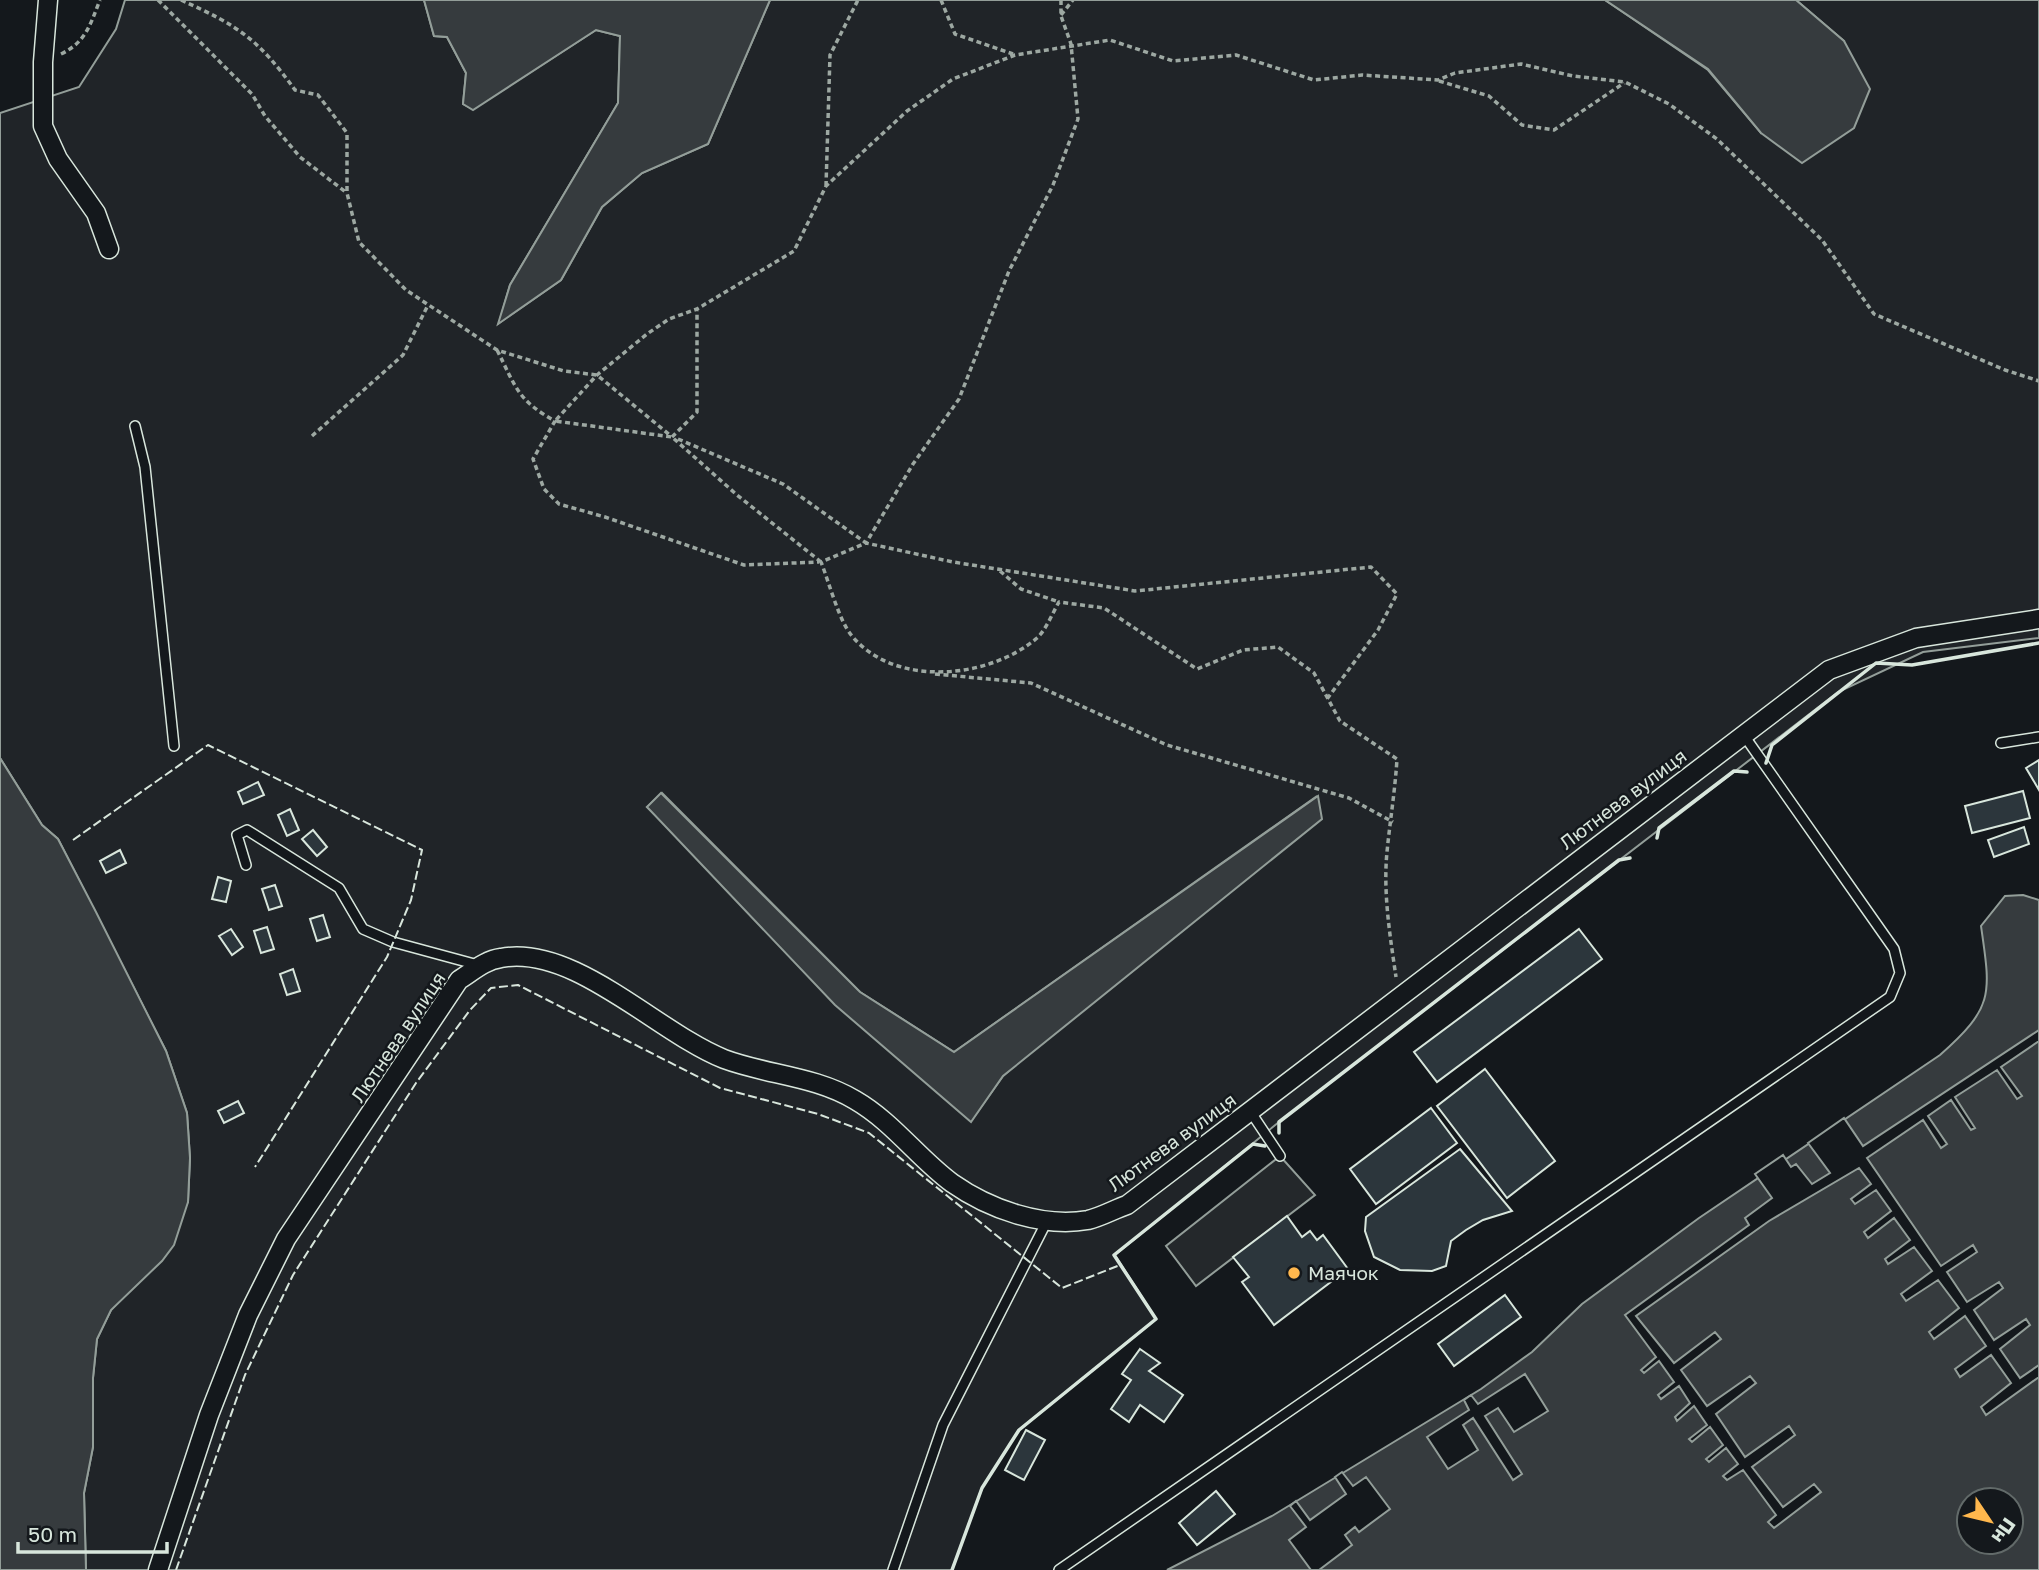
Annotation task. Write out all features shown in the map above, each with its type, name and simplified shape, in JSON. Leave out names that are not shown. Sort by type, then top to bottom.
[{"type":"street","points":[[48,0],[43,62],[43,126],[58,159],[96,213],[109,250]]},
{"type":"street","name":"Лютнева вулиця","points":[[158,1570],[209,1415],[248,1315],[286,1239],[459,981],[480,966],[501,958],[526,958],[552,962],[585,975],[659,1024],[725,1059],[827,1086],[855,1100],[879,1115],[952,1182],[1016,1214],[1047,1221],[1088,1220],[1127,1205],[1829,670],[1874,651],[1916,638],[2039,619]]},
{"type":"lane","points":[[135,426],[145,467],[174,746]]},
{"type":"lane","points":[[1059,1570],[1890,997],[1900,974],[1894,949],[1743,734]]},
{"type":"lane","points":[[2001,743],[2039,737]]},
{"type":"lane","points":[[246,865],[237,835],[247,830],[339,888],[363,929],[393,942],[430,950],[480,966]]},
{"type":"lane","points":[[1250,1111],[1280,1156]]},
{"type":"lane","points":[[894,1570],[943,1425],[1047,1221]]},
{"type":"path","points":[[43,62],[76,47],[91,24],[100,0]]},
{"type":"path","points":[[158,0],[252,94],[265,116],[300,157],[347,192]]},
{"type":"path","points":[[181,0],[243,30],[268,52],[295,90],[318,95],[347,133],[347,192],[359,242],[406,290],[497,350],[564,371],[597,375],[737,495],[821,562],[850,635],[874,657],[922,673],[1031,682],[1167,744],[1349,798],[1393,822]]},
{"type":"path","points":[[826,186],[830,55],[858,0]]},
{"type":"path","points":[[941,0],[955,34],[1015,55]]},
{"type":"path","points":[[1060,0],[1061,16],[1071,44],[1078,119],[1053,185],[1009,271],[959,399],[913,464],[866,543],[821,562],[744,565],[606,517],[558,504],[544,489],[533,459],[555,421],[597,375],[669,319],[697,309],[794,251],[826,186],[906,111],[953,79],[1015,55],[1071,44],[1110,40],[1173,61],[1236,55],[1314,80],[1362,75],[1438,80],[1489,96],[1522,125],[1554,130],[1625,82]]},
{"type":"path","points":[[1061,16],[1073,0]]},
{"type":"path","points":[[1438,80],[1455,73],[1521,64],[1573,76],[1625,82],[1669,104],[1717,139],[1822,240],[1874,314],[2005,370],[2039,381]]},
{"type":"path","points":[[312,436],[403,355],[428,305]]},
{"type":"path","points":[[672,437],[697,412],[697,309]]},
{"type":"path","points":[[497,350],[517,391],[529,406],[555,421],[672,437],[783,484],[866,543],[997,569],[1135,591],[1371,567],[1398,594],[1378,630],[1327,699]]},
{"type":"path","points":[[997,569],[1021,589],[1059,602],[1104,608],[1197,669],[1242,650],[1278,647],[1314,673],[1340,721],[1397,760],[1393,822],[1387,853],[1388,922],[1399,996]]},
{"type":"path","points":[[922,673],[969,669],[1000,660],[1038,637],[1059,602]]},
{"type":"shaded area","points":[[125,0],[424,0],[434,36],[447,37],[466,73],[463,104],[473,109],[596,30],[620,36],[618,103],[510,285],[499,323],[561,280],[602,207],[642,173],[708,144],[770,0],[1605,0],[1708,70],[1761,133],[1844,41],[1796,0],[2039,0],[2039,638],[1923,652],[1838,692],[1279,1122],[1115,1255],[1156,1319],[1019,1430],[982,1488],[952,1570],[86,1570],[84,1493],[93,1447],[93,1378],[97,1339],[111,1310],[130,1290],[188,1202],[190,1158],[187,1113],[166,1051],[58,839],[42,825],[0,758],[0,113],[79,87],[116,29]],"holes":[[[662,793],[860,992],[954,1052],[1317,796],[1003,1076],[971,1121],[647,807]]]},
{"type":"shaded area","points":[[424,0],[770,0],[708,144],[642,173],[602,207],[561,280],[498,324],[510,285],[618,103],[620,36],[596,30],[473,110],[463,104],[466,73],[447,37],[434,36]]},
{"type":"shaded area","points":[[1605,0],[1796,0],[1844,41],[1870,89],[1854,128],[1802,163],[1761,133],[1708,69]]},
{"type":"shaded area","points":[[0,758],[42,825],[58,839],[166,1051],[187,1113],[190,1158],[188,1202],[174,1245],[162,1261],[111,1310],[97,1339],[93,1378],[93,1447],[84,1493],[86,1570],[0,1570]]},
{"type":"shaded area","points":[[661,793],[860,992],[954,1052],[1318,796],[1322,819],[1003,1076],[971,1122],[835,1005],[647,807]]},
{"type":"shaded area","points":[[2023,895],[2039,900],[2039,1570],[1167,1570],[1272,1516],[1481,1389],[1532,1352],[1582,1304],[1699,1218],[1940,1055],[1971,1024],[1984,998],[1987,984],[1981,926],[2005,896]]},
{"type":"shaded area","points":[[1280,1156],[1315,1195],[1196,1286],[1166,1246]]},
{"type":"pier","points":[[2039,1030],[2039,1041],[2001,1067],[2022,1096],[2017,1099],[1997,1070],[1955,1097],[1975,1128],[1971,1130],[1951,1100],[1928,1116],[1947,1144],[1941,1148],[1923,1120],[1867,1158],[1941,1266],[1973,1245],[1977,1252],[1947,1272],[1967,1302],[1999,1282],[2003,1288],[1974,1310],[1994,1340],[2026,1319],[2030,1325],[2000,1349],[2020,1378],[2039,1365],[2039,1377],[1986,1415],[1981,1407],[2011,1383],[1991,1355],[1960,1377],[1955,1369],[1986,1346],[1965,1316],[1934,1339],[1929,1332],[1959,1308],[1938,1280],[1906,1301],[1901,1294],[1932,1271],[1914,1247],[1888,1264],[1885,1259],[1910,1240],[1894,1218],[1868,1238],[1864,1232],[1891,1211],[1876,1190],[1855,1204],[1851,1199],[1871,1184],[1859,1168],[1769,1221],[1636,1316],[1674,1363],[1715,1332],[1721,1339],[1681,1370],[1707,1406],[1750,1376],[1756,1383],[1716,1414],[1745,1457],[1789,1426],[1795,1435],[1752,1467],[1783,1507],[1814,1484],[1821,1492],[1774,1528],[1768,1522],[1776,1515],[1743,1470],[1727,1480],[1723,1476],[1738,1464],[1726,1448],[1709,1462],[1706,1459],[1723,1445],[1710,1427],[1692,1442],[1689,1439],[1707,1425],[1694,1406],[1677,1421],[1675,1417],[1690,1403],[1679,1386],[1661,1399],[1658,1395],[1674,1382],[1659,1361],[1644,1373],[1641,1370],[1656,1357],[1625,1315],[1749,1225],[1745,1218],[1772,1198],[1755,1174],[1783,1155],[1791,1167],[1796,1164],[1812,1184],[1830,1173],[1808,1143],[1844,1118],[1863,1146]]},
{"type":"pier","points":[[1525,1374],[1548,1411],[1514,1432],[1498,1408],[1485,1416],[1522,1474],[1513,1480],[1473,1418],[1463,1425],[1478,1450],[1448,1469],[1427,1437],[1469,1410],[1464,1400],[1471,1395],[1478,1404]]},
{"type":"pier","points":[[1342,1472],[1353,1486],[1366,1477],[1390,1509],[1359,1532],[1355,1527],[1345,1535],[1352,1545],[1319,1570],[1311,1570],[1289,1540],[1306,1527],[1290,1506],[1296,1501],[1310,1520],[1346,1494],[1335,1477]]},
{"type":"building","points":[[2039,760],[2039,790],[2026,768]]},
{"type":"building","points":[[258,782],[264,795],[243,804],[238,792]]},
{"type":"building","points":[[2023,791],[2030,818],[1972,833],[1965,806]]},
{"type":"building","points":[[290,809],[299,830],[287,836],[278,815]]},
{"type":"building","points":[[2024,827],[2029,844],[1994,857],[1988,840]]},
{"type":"building","points":[[313,830],[327,847],[317,856],[302,839]]},
{"type":"building","points":[[120,850],[126,863],[106,873],[100,861]]},
{"type":"building","points":[[218,877],[231,881],[226,902],[212,899]]},
{"type":"building","points":[[275,885],[282,906],[269,910],[262,889]]},
{"type":"building","points":[[323,915],[330,937],[317,941],[310,919]]},
{"type":"building","points":[[267,927],[274,949],[261,953],[254,931]]},
{"type":"building","points":[[231,929],[243,947],[232,955],[219,936]]},
{"type":"building","points":[[1579,929],[1602,959],[1437,1082],[1414,1052]]},
{"type":"building","points":[[293,969],[300,991],[287,995],[280,974]]},
{"type":"building","points":[[1485,1069],[1555,1161],[1507,1198],[1437,1106]]},
{"type":"building","points":[[238,1101],[244,1113],[224,1123],[218,1111]]},
{"type":"building","points":[[1431,1108],[1457,1143],[1376,1204],[1350,1169]]},
{"type":"building","points":[[1460,1149],[1512,1211],[1483,1220],[1451,1241],[1446,1266],[1432,1271],[1400,1270],[1374,1257],[1365,1231],[1366,1217]]},
{"type":"building","name":"Маячок","points":[[1287,1216],[1302,1237],[1310,1231],[1317,1240],[1323,1235],[1348,1269],[1274,1325],[1242,1282],[1249,1277],[1233,1257]]},
{"type":"building","points":[[1505,1295],[1521,1317],[1454,1366],[1438,1344]]},
{"type":"building","points":[[1140,1349],[1160,1363],[1149,1371],[1183,1395],[1164,1422],[1140,1405],[1129,1422],[1111,1409],[1131,1380],[1122,1374]]},
{"type":"building","points":[[1026,1430],[1045,1440],[1024,1480],[1005,1470]]},
{"type":"building","points":[[1216,1491],[1235,1514],[1197,1545],[1179,1523]]},
{"type":"fence","points":[[73,840],[208,745],[422,850],[411,900],[387,957],[255,1167]]},
{"type":"fence","points":[[176,1570],[245,1375],[293,1275],[416,1083],[470,1010],[491,988],[518,985],[720,1088],[818,1114],[869,1133],[1062,1288],[1120,1265]]},
{"type":"wall","points":[[1766,763],[1772,745],[1876,663],[1912,665],[2039,643]]},
{"type":"wall","points":[[1657,838],[1659,828],[1734,771],[1747,772]]},
{"type":"wall","points":[[1279,1133],[1279,1122],[1619,860],[1630,858]]},
{"type":"wall","points":[[952,1570],[982,1488],[1019,1430],[1156,1319],[1114,1255],[1253,1144],[1265,1146]]},
{"type":"place","name":"Маячок","points":[[1294,1273]]}]
